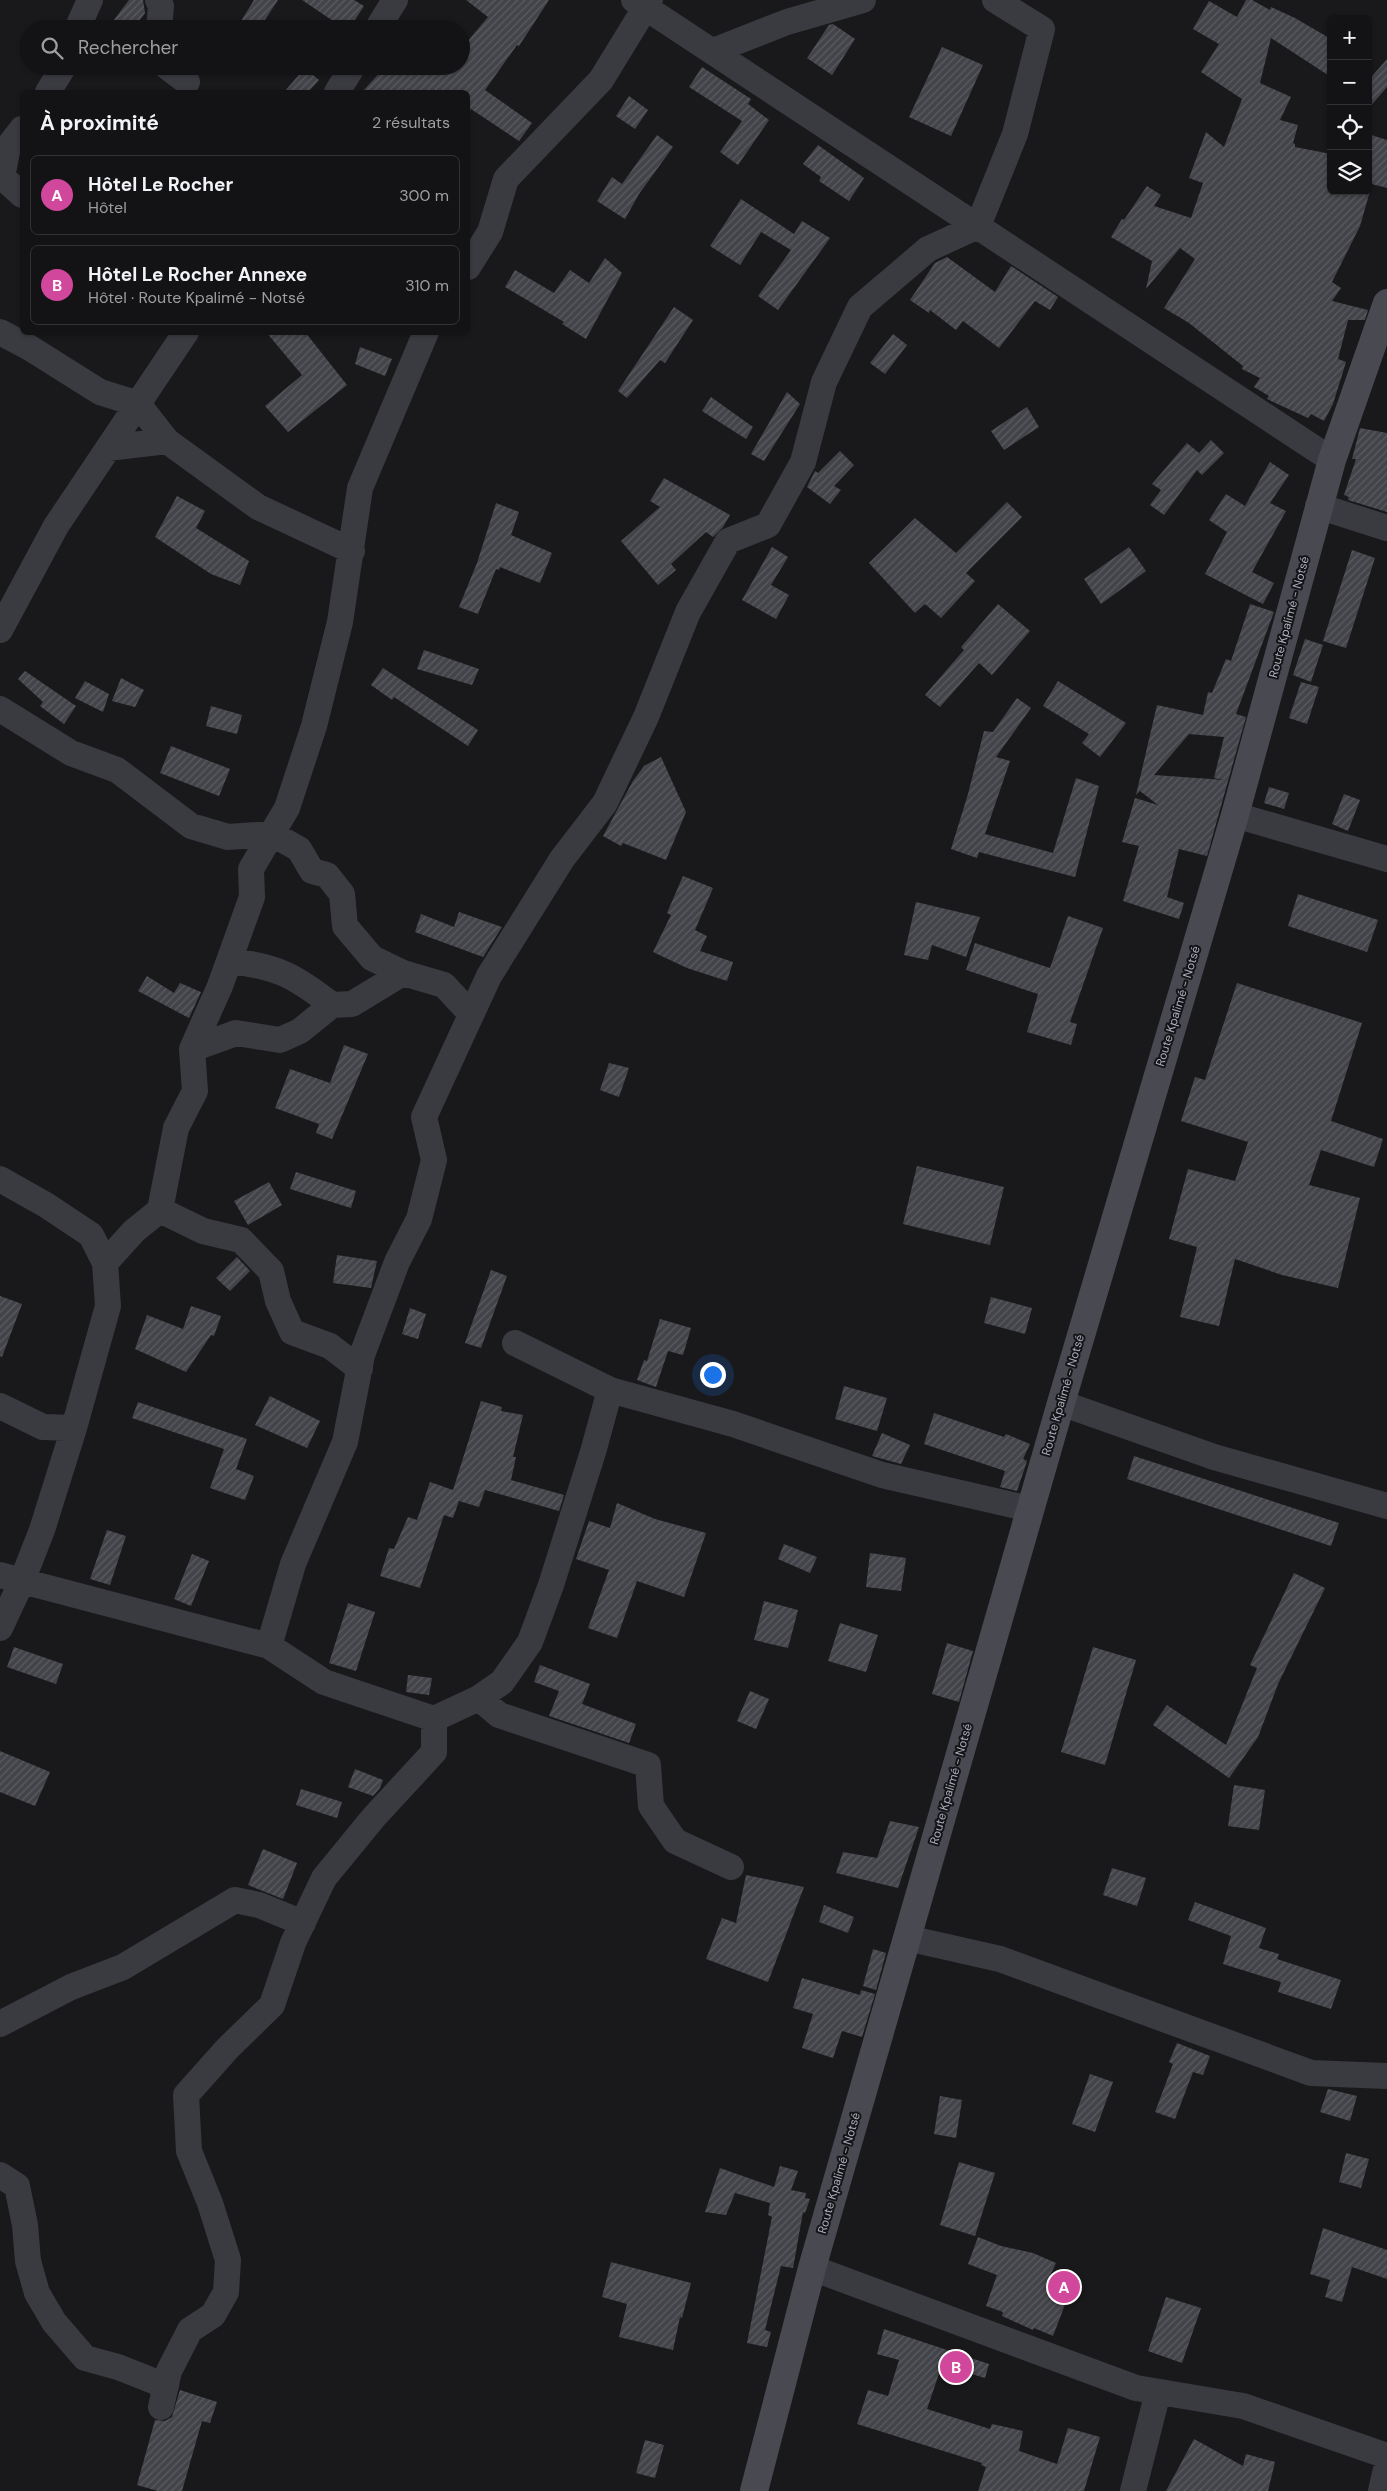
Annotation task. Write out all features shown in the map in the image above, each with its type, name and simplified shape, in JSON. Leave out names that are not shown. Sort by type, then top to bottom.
[{"type":"main road","name":"Route Kpalimé - Notsé","points":[[754,2491],[812,2268],[1030,1509],[1235,815],[1318,506],[1332,460],[1387,303]]},
{"type":"street","points":[[81,20],[90,0]]},
{"type":"street","points":[[158,0],[161,6],[160,20]]},
{"type":"street","points":[[383,20],[395,0]]},
{"type":"street","points":[[713,51],[787,22],[863,0]]},
{"type":"street","points":[[269,1646],[293,1564],[345,1442],[362,1355],[397,1262],[420,1219],[434,1160],[424,1117],[489,976],[562,859],[605,803],[646,716],[688,612],[728,541],[768,525],[803,462],[824,382],[860,307],[928,249],[978,226],[1015,134],[1042,29],[995,0]]},
{"type":"street","points":[[470,264],[490,232],[506,179],[601,80],[643,2],[713,51],[1332,460]]},
{"type":"street","points":[[49,90],[58,75]]},
{"type":"street","points":[[178,75],[187,82]]},
{"type":"street","points":[[337,90],[347,75]]},
{"type":"street","points":[[20,132],[8,147],[1,176],[20,193]]},
{"type":"street","points":[[0,332],[30,348],[100,392],[138,404],[167,441],[258,507],[352,551]]},
{"type":"street","points":[[0,630],[56,526],[184,335]]},
{"type":"street","points":[[105,1264],[134,1231],[160,1210],[176,1128],[195,1090],[192,1049],[230,961],[252,896],[251,869],[287,808],[314,726],[340,622],[360,488],[425,335]]},
{"type":"street","points":[[108,448],[167,441]]},
{"type":"street","points":[[1318,506],[1387,528]]},
{"type":"street","points":[[0,709],[71,753],[117,770],[192,826],[228,837],[272,834],[299,849],[312,871],[327,875],[342,894],[345,926],[372,958],[404,973],[444,985],[471,1014]]},
{"type":"street","points":[[1235,815],[1387,859]]},
{"type":"street","points":[[230,961],[261,964],[302,981],[332,1005]]},
{"type":"street","points":[[192,1049],[236,1034],[280,1040],[300,1031],[332,1005],[352,1004],[404,973]]},
{"type":"street","points":[[0,1179],[46,1205],[91,1235],[105,1264],[108,1306],[74,1428],[42,1530],[9,1591],[0,1628]]},
{"type":"street","points":[[160,1210],[203,1231],[241,1240],[271,1271],[278,1301],[292,1332],[330,1346],[360,1369]]},
{"type":"street","points":[[515,1342],[610,1390],[732,1424],[882,1475],[1030,1509]]},
{"type":"street","points":[[9,1591],[155,1618],[269,1646],[324,1682],[434,1719],[479,1698],[502,1682],[530,1642],[551,1585],[593,1452],[610,1390]]},
{"type":"street","points":[[1061,1403],[1214,1457],[1387,1506]]},
{"type":"street","points":[[0,1406],[43,1427],[74,1428]]},
{"type":"street","points":[[479,1698],[499,1714],[648,1765],[651,1806],[675,1842],[731,1867]]},
{"type":"street","points":[[0,2175],[17,2186],[25,2225],[28,2261],[35,2285],[54,2322],[85,2358],[118,2367],[164,2396],[169,2371],[190,2330],[213,2315],[226,2292],[228,2276],[228,2260],[210,2202],[190,2151],[186,2095],[227,2049],[272,2004],[293,1943],[324,1878],[374,1817],[434,1752],[434,1719]]},
{"type":"street","points":[[0,2024],[71,1987],[123,1967],[235,1900],[259,1905],[302,1923]]},
{"type":"street","points":[[907,1938],[1000,1959],[1311,2073],[1387,2076]]},
{"type":"street","points":[[812,2268],[1136,2388],[1243,2406],[1387,2456]]},
{"type":"street","points":[[1133,2491],[1158,2392]]},
{"type":"street","points":[[1381,2491],[1387,2466]]},
{"type":"building","points":[[129,0],[143,0],[145,13],[140,20],[114,20]]},
{"type":"building","points":[[254,0],[278,0],[265,20],[242,20]]},
{"type":"building","points":[[302,0],[354,0],[364,6],[355,20],[332,20]]},
{"type":"building","points":[[466,0],[549,0],[519,46],[517,45],[485,90],[532,123],[519,141],[471,109],[470,111],[470,90],[364,90],[378,75],[470,75],[470,38],[488,17]]},
{"type":"building","points":[[1246,0],[1252,0],[1270,10],[1271,7],[1295,18],[1327,37],[1327,74],[1271,38],[1260,83],[1291,97],[1280,120],[1298,125],[1293,143],[1295,147],[1327,153],[1327,195],[1369,195],[1360,226],[1332,282],[1341,288],[1332,301],[1368,310],[1365,320],[1348,320],[1338,359],[1346,362],[1333,404],[1324,421],[1311,414],[1308,418],[1267,399],[1269,396],[1254,387],[1260,378],[1242,369],[1243,366],[1189,323],[1164,308],[1195,259],[1180,248],[1146,289],[1152,261],[1111,237],[1147,186],[1161,195],[1154,206],[1191,218],[1203,183],[1189,178],[1206,132],[1224,147],[1242,99],[1201,72],[1219,44],[1193,29],[1209,1],[1237,17]]},
{"type":"building","points":[[833,24],[855,39],[832,75],[807,58],[829,25]]},
{"type":"building","points":[[942,47],[983,65],[951,136],[909,117]]},
{"type":"building","points":[[1387,59],[1387,87],[1372,104],[1372,76]]},
{"type":"building","points":[[702,67],[751,99],[748,104],[769,120],[738,165],[720,152],[742,121],[689,87]]},
{"type":"building","points":[[299,75],[313,75],[319,80],[310,90],[286,90]]},
{"type":"building","points":[[629,96],[648,110],[635,129],[616,116]]},
{"type":"building","points":[[657,135],[673,147],[639,194],[625,219],[597,201],[612,177],[622,184]]},
{"type":"building","points":[[1372,135],[1387,140],[1387,188],[1372,184]]},
{"type":"building","points":[[818,145],[864,178],[849,201],[819,181],[821,177],[803,164]]},
{"type":"building","points":[[741,199],[794,234],[802,221],[830,238],[778,310],[758,296],[791,250],[761,232],[740,265],[710,246]]},
{"type":"building","points":[[947,257],[995,292],[1011,266],[1058,297],[1050,310],[1035,301],[999,348],[963,321],[956,330],[930,310],[929,313],[910,300],[935,263]]},
{"type":"building","points":[[605,258],[622,273],[586,339],[562,324],[564,322],[505,287],[515,270],[554,293],[570,270],[589,283]]},
{"type":"building","points":[[674,307],[693,320],[665,363],[660,360],[627,398],[618,391]]},
{"type":"building","points":[[893,334],[907,345],[885,374],[870,363]]},
{"type":"building","points":[[269,335],[307,335],[347,385],[288,432],[265,406],[302,375]]},
{"type":"building","points":[[360,347],[392,359],[385,376],[355,364]]},
{"type":"building","points":[[787,392],[800,404],[764,461],[751,454]]},
{"type":"building","points":[[711,397],[753,427],[746,439],[702,411]]},
{"type":"building","points":[[1027,407],[1039,427],[1004,450],[991,431]]},
{"type":"building","points":[[1360,428],[1387,433],[1387,512],[1348,500],[1349,497],[1344,495],[1356,459],[1352,459]]},
{"type":"building","points":[[1211,440],[1224,453],[1202,475],[1197,470],[1164,515],[1150,505],[1161,490],[1152,484],[1187,443],[1199,453]]},
{"type":"building","points":[[840,451],[854,465],[834,486],[841,490],[830,504],[807,487],[815,471],[818,473]]},
{"type":"building","points":[[1270,462],[1289,475],[1270,503],[1286,511],[1252,572],[1274,583],[1263,604],[1205,574],[1227,532],[1209,520],[1226,494],[1245,506]]},
{"type":"building","points":[[664,478],[730,515],[723,527],[713,537],[706,532],[671,564],[676,570],[658,585],[621,541],[660,507],[650,501]]},
{"type":"building","points":[[177,496],[205,511],[196,528],[249,561],[240,585],[211,574],[155,537]]},
{"type":"building","points":[[1007,502],[1022,517],[966,573],[975,581],[941,618],[925,604],[915,613],[869,563],[915,518],[956,553]]},
{"type":"building","points":[[496,503],[519,512],[511,535],[552,553],[540,583],[500,567],[499,570],[496,569],[478,614],[459,607],[477,563]]},
{"type":"building","points":[[772,547],[788,557],[771,585],[789,595],[776,619],[742,600]]},
{"type":"building","points":[[1129,547],[1146,571],[1101,604],[1084,579]]},
{"type":"building","points":[[1352,550],[1375,558],[1346,648],[1323,641]]},
{"type":"building","points":[[998,604],[1030,631],[992,675],[979,663],[940,707],[925,695],[964,650],[961,647]]},
{"type":"building","points":[[1250,604],[1274,612],[1236,714],[1246,717],[1207,856],[1179,849],[1167,897],[1184,903],[1179,919],[1123,901],[1139,846],[1122,842],[1135,798],[1158,805],[1140,791],[1136,795],[1157,705],[1203,715],[1208,692],[1212,693],[1226,659],[1231,661]],"holes":[[[1189,734],[1224,737],[1214,778],[1225,780],[1154,775]]]},
{"type":"building","points":[[1305,639],[1323,645],[1311,682],[1293,675]]},
{"type":"building","points":[[424,650],[479,669],[472,685],[417,669]]},
{"type":"building","points":[[383,668],[478,730],[468,746],[394,697],[392,700],[371,685]]},
{"type":"building","points":[[25,671],[76,706],[64,724],[40,706],[43,702],[18,679]]},
{"type":"building","points":[[121,678],[144,690],[135,707],[112,701]]},
{"type":"building","points":[[85,681],[109,694],[103,712],[75,698]]},
{"type":"building","points":[[1058,681],[1126,723],[1100,757],[1082,743],[1089,734],[1043,706]]},
{"type":"building","points":[[1301,682],[1319,687],[1307,724],[1289,718]]},
{"type":"building","points":[[1017,698],[1031,708],[996,757],[1010,761],[985,834],[1053,853],[1076,778],[1099,786],[1075,877],[979,852],[977,858],[951,849],[968,794],[984,731],[993,732]]},
{"type":"building","points":[[211,706],[242,715],[237,734],[206,726]]},
{"type":"building","points":[[171,746],[230,769],[219,796],[160,773]]},
{"type":"building","points":[[661,757],[686,812],[666,860],[623,843],[621,846],[603,836],[633,781],[644,766]]},
{"type":"building","points":[[1269,787],[1289,793],[1284,809],[1264,803]]},
{"type":"building","points":[[1344,794],[1360,800],[1348,831],[1332,824]]},
{"type":"building","points":[[683,876],[713,888],[695,930],[707,936],[700,951],[733,962],[727,981],[687,968],[653,952],[671,915],[667,913]]},
{"type":"building","points":[[1298,894],[1378,920],[1367,952],[1288,926]]},
{"type":"building","points":[[916,902],[980,917],[966,957],[932,945],[928,960],[904,955]]},
{"type":"building","points":[[459,912],[502,927],[483,957],[415,932],[421,914],[454,927]]},
{"type":"building","points":[[1068,916],[1103,928],[1070,1022],[1077,1024],[1071,1045],[1027,1032],[1038,994],[966,970],[975,943],[1050,968]]},
{"type":"building","points":[[147,976],[174,993],[180,983],[201,992],[189,1018],[138,991]]},
{"type":"building","points":[[1237,983],[1362,1023],[1331,1121],[1383,1139],[1374,1167],[1321,1150],[1309,1185],[1360,1198],[1338,1288],[1282,1275],[1235,1259],[1219,1326],[1180,1317],[1197,1247],[1169,1239],[1188,1169],[1235,1181],[1248,1142],[1181,1121],[1195,1077],[1205,1080]]},
{"type":"building","points":[[344,1045],[368,1054],[332,1139],[316,1133],[319,1124],[275,1108],[290,1069],[330,1083]]},
{"type":"building","points":[[609,1063],[629,1068],[619,1097],[600,1090]]},
{"type":"building","points":[[917,1166],[1004,1187],[990,1245],[903,1224]]},
{"type":"building","points":[[296,1172],[356,1191],[351,1208],[290,1189]]},
{"type":"building","points":[[269,1182],[282,1205],[248,1225],[234,1201]]},
{"type":"building","points":[[337,1255],[377,1261],[371,1288],[333,1283]]},
{"type":"building","points":[[237,1257],[250,1271],[230,1291],[216,1278]]},
{"type":"building","points":[[491,1270],[507,1276],[481,1348],[465,1343]]},
{"type":"building","points":[[0,1296],[22,1304],[2,1357],[0,1356]]},
{"type":"building","points":[[991,1297],[1032,1308],[1025,1334],[984,1323]]},
{"type":"building","points":[[191,1306],[221,1316],[214,1336],[211,1335],[186,1372],[135,1349],[147,1315],[183,1329]]},
{"type":"building","points":[[410,1308],[426,1314],[418,1339],[402,1334]]},
{"type":"building","points":[[660,1319],[691,1328],[683,1355],[668,1351],[656,1387],[637,1380],[644,1360],[647,1361]]},
{"type":"building","points":[[844,1386],[887,1398],[877,1431],[835,1419]]},
{"type":"building","points":[[270,1396],[320,1421],[307,1448],[255,1425]]},
{"type":"building","points":[[481,1401],[502,1407],[501,1411],[523,1415],[513,1457],[516,1457],[511,1480],[564,1495],[559,1511],[485,1490],[479,1507],[459,1501],[453,1518],[444,1515],[420,1588],[380,1576],[389,1548],[394,1549],[408,1517],[417,1520],[430,1482],[453,1490]]},
{"type":"building","points":[[138,1402],[247,1439],[236,1469],[254,1476],[245,1500],[210,1488],[224,1449],[132,1418]]},
{"type":"building","points":[[934,1413],[1004,1437],[1006,1434],[1030,1444],[1023,1459],[1027,1461],[1017,1491],[1000,1487],[1005,1471],[924,1444]]},
{"type":"building","points":[[882,1433],[910,1445],[901,1464],[872,1456]]},
{"type":"building","points":[[1134,1456],[1339,1523],[1331,1546],[1127,1479]]},
{"type":"building","points":[[617,1503],[655,1519],[706,1533],[684,1597],[637,1581],[617,1638],[588,1628],[609,1570],[576,1559],[589,1521],[610,1528]]},
{"type":"building","points":[[107,1530],[126,1536],[110,1585],[90,1579]]},
{"type":"building","points":[[784,1544],[817,1557],[810,1573],[778,1559]]},
{"type":"building","points":[[870,1553],[906,1558],[901,1591],[866,1587]]},
{"type":"building","points":[[192,1554],[209,1561],[191,1606],[174,1599]]},
{"type":"building","points":[[1294,1573],[1325,1588],[1278,1684],[1258,1737],[1229,1778],[1153,1725],[1167,1705],[1226,1745],[1257,1668],[1250,1665]]},
{"type":"building","points":[[764,1601],[798,1610],[788,1648],[754,1640]]},
{"type":"building","points":[[348,1603],[375,1612],[356,1671],[329,1663]]},
{"type":"building","points":[[840,1623],[878,1635],[866,1672],[828,1661]]},
{"type":"building","points":[[947,1643],[973,1651],[959,1702],[932,1694]]},
{"type":"building","points":[[14,1647],[63,1664],[56,1684],[7,1667]]},
{"type":"building","points":[[1093,1647],[1136,1660],[1105,1765],[1061,1752]]},
{"type":"building","points":[[540,1665],[590,1684],[582,1704],[636,1724],[629,1743],[549,1716],[559,1691],[534,1682]]},
{"type":"building","points":[[408,1675],[432,1678],[429,1695],[406,1692]]},
{"type":"building","points":[[750,1691],[769,1699],[756,1729],[737,1721]]},
{"type":"building","points":[[0,1751],[50,1772],[35,1806],[0,1792]]},
{"type":"building","points":[[355,1769],[383,1780],[380,1788],[373,1796],[348,1787]]},
{"type":"building","points":[[1234,1785],[1265,1790],[1259,1830],[1228,1826]]},
{"type":"building","points":[[301,1789],[342,1802],[337,1818],[296,1805]]},
{"type":"building","points":[[890,1821],[919,1827],[898,1888],[836,1873],[843,1852],[877,1858]]},
{"type":"building","points":[[263,1849],[297,1863],[283,1899],[248,1885]]},
{"type":"building","points":[[1112,1868],[1146,1878],[1137,1906],[1103,1895]]},
{"type":"building","points":[[746,1875],[804,1887],[768,1982],[706,1959],[722,1918],[736,1923]]},
{"type":"building","points":[[1195,1902],[1266,1928],[1259,1948],[1279,1954],[1277,1959],[1341,1980],[1331,2009],[1278,1992],[1281,1982],[1223,1964],[1231,1936],[1188,1920]]},
{"type":"building","points":[[824,1905],[854,1917],[848,1933],[819,1922]]},
{"type":"building","points":[[873,1949],[886,1953],[876,1990],[863,1986]]},
{"type":"building","points":[[802,1978],[860,1995],[861,1990],[875,1994],[862,2037],[842,2031],[833,2058],[802,2048],[813,2014],[793,2008]]},
{"type":"building","points":[[1177,2043],[1210,2056],[1203,2075],[1193,2072],[1175,2119],[1155,2112],[1173,2064],[1169,2062]]},
{"type":"building","points":[[1090,2074],[1113,2082],[1095,2132],[1072,2124]]},
{"type":"building","points":[[1328,2089],[1357,2096],[1350,2121],[1320,2112]]},
{"type":"building","points":[[940,2096],[962,2100],[956,2138],[934,2134]]},
{"type":"building","points":[[1346,2153],[1369,2159],[1361,2188],[1339,2182]]},
{"type":"building","points":[[959,2162],[995,2173],[975,2236],[940,2225]]},
{"type":"building","points":[[780,2166],[798,2171],[791,2190],[806,2193],[805,2198],[810,2199],[805,2213],[803,2212],[793,2268],[781,2266],[765,2330],[771,2332],[767,2347],[747,2343],[772,2217],[768,2215],[770,2203],[735,2193],[726,2215],[705,2212],[720,2168],[774,2187]]},
{"type":"building","points":[[1323,2228],[1387,2250],[1387,2279],[1352,2267],[1342,2302],[1325,2297],[1330,2280],[1310,2274]]},
{"type":"building","points":[[978,2237],[1001,2246],[1033,2253],[1056,2263],[1048,2280],[1071,2289],[1053,2336],[1034,2328],[1033,2330],[1002,2316],[1003,2312],[986,2306],[997,2275],[968,2264]]},
{"type":"building","points":[[611,2262],[691,2283],[682,2318],[680,2317],[673,2350],[619,2337],[627,2304],[602,2297]]},
{"type":"building","points":[[1166,2297],[1201,2308],[1182,2363],[1148,2351]]},
{"type":"building","points":[[884,2329],[989,2364],[985,2378],[942,2365],[927,2409],[990,2429],[992,2424],[1023,2431],[1019,2451],[1057,2464],[1068,2428],[1100,2437],[1084,2491],[978,2491],[986,2467],[981,2465],[982,2463],[857,2424],[868,2390],[888,2396],[899,2360],[877,2354]]},
{"type":"building","points":[[180,2390],[217,2402],[210,2423],[202,2421],[182,2491],[158,2491],[137,2485],[155,2420],[165,2421],[172,2417]]},
{"type":"building","points":[[1194,2439],[1243,2466],[1246,2454],[1275,2462],[1268,2491],[1166,2491]]},
{"type":"building","points":[[645,2440],[664,2445],[655,2478],[636,2473]]},
{"type":"place","name":"Hôtel Le Rocher","points":[[1064,2287]]},
{"type":"place","name":"Hôtel Le Rocher Annexe","points":[[956,2367]]}]
